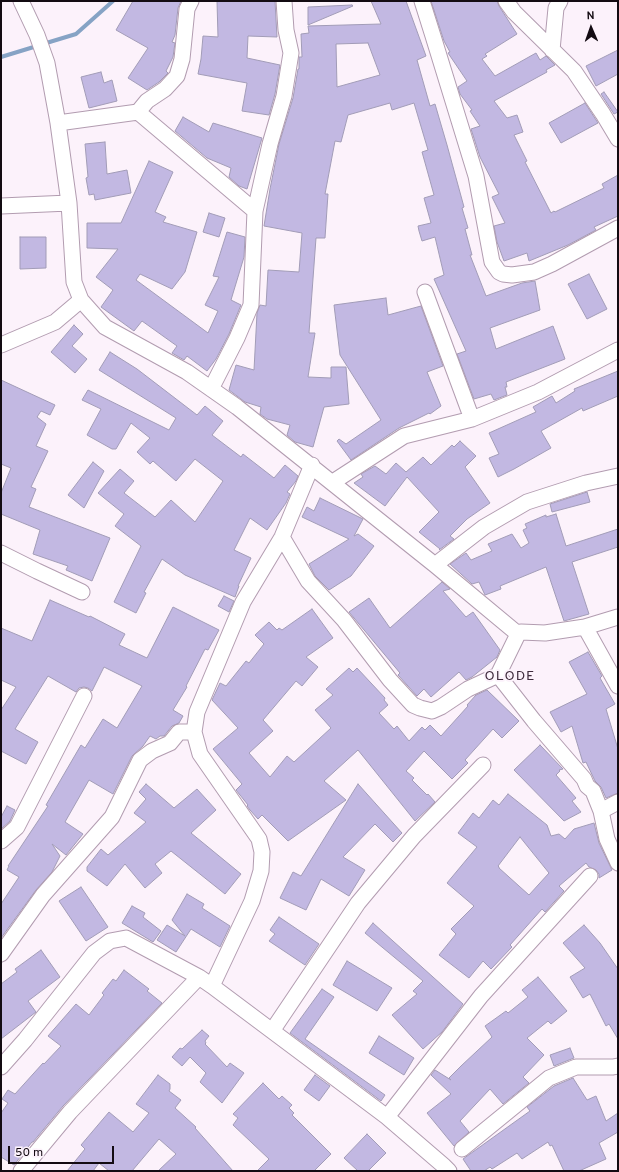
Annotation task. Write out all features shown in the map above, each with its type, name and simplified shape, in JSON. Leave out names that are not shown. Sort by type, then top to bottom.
[{"type":"street","points":[[21,1],[37,35],[47,63],[58,123],[69,203],[74,282],[81,300],[105,328],[187,372],[237,407],[333,482],[518,634]]},
{"type":"street","points":[[58,123],[138,112],[146,101],[165,89],[178,76],[182,60],[187,9],[191,1]]},
{"type":"street","points":[[211,389],[237,338],[251,305],[255,211],[270,144],[284,96],[291,53],[286,30],[284,1]]},
{"type":"street","points":[[422,1],[476,176],[492,262],[499,272],[512,275],[534,272],[618,228]]},
{"type":"street","points":[[506,1],[514,12],[574,71],[618,139]]},
{"type":"street","points":[[552,50],[556,8],[560,1]]},
{"type":"street","points":[[138,112],[255,211]]},
{"type":"street","points":[[1,206],[69,203]]},
{"type":"street","points":[[425,292],[472,419]]},
{"type":"street","points":[[1,345],[55,322],[81,300]]},
{"type":"street","points":[[333,482],[404,436],[472,419],[538,392],[618,350]]},
{"type":"street","points":[[212,986],[252,901],[262,871],[262,852],[259,839],[200,754],[194,732],[197,712],[243,602],[282,537],[312,466]]},
{"type":"street","points":[[435,565],[484,527],[527,502],[586,483],[618,476]]},
{"type":"street","points":[[282,537],[308,582],[344,620],[390,680],[414,705],[425,710],[432,711],[441,707],[468,689],[498,675],[518,634],[522,632],[545,633],[585,627],[618,617]]},
{"type":"street","points":[[1,553],[82,592]]},
{"type":"street","points":[[585,627],[618,686]]},
{"type":"street","points":[[498,675],[534,721],[584,779],[587,786],[593,791],[601,811],[607,839],[618,863]]},
{"type":"street","points":[[1,841],[17,827],[84,696]]},
{"type":"street","points":[[1,954],[43,895],[112,817],[140,760],[152,751],[170,743],[179,732],[194,732]]},
{"type":"street","points":[[272,1031],[358,903],[414,836],[483,765]]},
{"type":"street","points":[[601,811],[618,802]]},
{"type":"street","points":[[387,1117],[481,996],[590,876]]},
{"type":"street","points":[[1,1066],[25,1040],[94,953],[110,942],[126,938],[199,977],[212,986],[387,1117],[444,1169]]},
{"type":"street","points":[[21,1171],[70,1112],[199,977]]},
{"type":"street","points":[[462,1148],[548,1078],[576,1067],[618,1066]]},
{"type":"building","points":[[133,1],[181,1],[178,8],[175,35],[172,42],[175,43],[173,57],[166,71],[168,73],[159,82],[147,90],[128,78],[148,48],[116,30]]},
{"type":"building","points":[[217,1],[275,1],[277,37],[248,36],[247,58],[280,65],[275,94],[269,115],[242,111],[247,83],[198,74],[203,36],[218,37]]},
{"type":"building","points":[[371,1],[406,1],[426,56],[417,60],[430,106],[435,104],[447,145],[464,207],[462,208],[468,228],[465,229],[472,255],[470,255],[486,296],[522,283],[535,281],[540,310],[490,328],[496,349],[553,326],[565,359],[506,382],[507,387],[505,387],[507,395],[494,400],[491,394],[474,399],[457,354],[466,351],[434,279],[444,275],[435,237],[422,241],[419,231],[418,226],[431,223],[424,198],[434,195],[422,152],[428,150],[414,103],[392,110],[390,103],[348,115],[341,142],[335,141],[325,194],[328,194],[325,238],[316,238],[309,333],[315,333],[308,377],[331,378],[331,367],[346,367],[349,404],[324,407],[313,447],[295,442],[287,435],[290,425],[267,419],[260,414],[261,407],[245,402],[229,390],[236,365],[254,370],[257,313],[260,305],[266,306],[268,270],[299,272],[302,233],[264,226],[279,144],[293,98],[299,69],[299,57],[302,57],[301,34],[309,33],[308,26],[381,24]],"holes":[[[368,43],[380,75],[337,87],[336,44]]]},
{"type":"building","points":[[431,1],[497,1],[517,34],[485,54],[487,56],[482,59],[495,76],[536,53],[540,60],[546,56],[555,65],[546,70],[547,72],[494,101],[507,118],[517,115],[523,132],[514,135],[527,161],[525,162],[551,213],[604,188],[602,184],[618,175],[618,216],[594,227],[596,230],[568,245],[529,261],[527,253],[504,261],[497,242],[494,226],[505,223],[492,197],[499,194],[480,157],[471,129],[480,126],[470,111],[472,110],[460,94],[458,87],[467,81],[448,53],[450,52],[444,41]]},
{"type":"building","points":[[353,6],[308,25],[308,7]]},
{"type":"building","points":[[618,50],[618,74],[596,86],[586,66]]},
{"type":"building","points":[[101,72],[104,83],[112,80],[117,101],[89,108],[81,77]]},
{"type":"building","points":[[604,92],[618,112],[614,114],[601,94]]},
{"type":"building","points":[[585,103],[598,123],[561,143],[549,123]]},
{"type":"building","points":[[183,117],[209,132],[213,123],[262,138],[247,189],[239,186],[229,177],[231,168],[207,158],[175,131]]},
{"type":"building","points":[[105,142],[107,174],[127,170],[131,193],[95,200],[94,194],[89,195],[86,178],[88,177],[85,144]]},
{"type":"building","points":[[149,161],[173,172],[155,212],[166,217],[163,222],[197,232],[185,272],[172,289],[140,274],[136,280],[208,333],[218,311],[205,305],[219,277],[213,276],[227,232],[245,237],[244,257],[231,300],[241,305],[229,334],[216,359],[207,371],[187,356],[184,360],[172,353],[177,346],[142,321],[134,331],[101,307],[113,290],[96,277],[118,249],[87,248],[87,223],[121,223]]},
{"type":"building","points":[[209,213],[225,218],[219,237],[203,232]]},
{"type":"building","points":[[20,237],[46,237],[46,268],[20,269]]},
{"type":"building","points":[[589,274],[607,309],[587,319],[568,284]]},
{"type":"building","points":[[386,298],[388,315],[421,306],[443,366],[427,372],[441,406],[430,414],[429,413],[399,428],[351,460],[337,441],[339,439],[346,444],[381,420],[340,355],[334,305]]},
{"type":"building","points":[[74,325],[83,334],[72,346],[87,359],[75,373],[51,352]]},
{"type":"building","points":[[110,352],[137,369],[197,415],[205,406],[223,421],[212,435],[241,457],[243,454],[274,478],[285,465],[298,476],[287,492],[290,494],[286,503],[267,530],[250,518],[234,550],[251,558],[238,586],[235,597],[185,575],[162,559],[144,592],[146,593],[136,613],[114,602],[141,546],[115,526],[124,514],[98,493],[120,469],[134,481],[124,493],[155,517],[171,500],[195,522],[223,481],[195,459],[176,481],[153,461],[150,464],[137,452],[150,438],[131,423],[116,449],[112,449],[87,435],[101,409],[82,400],[88,390],[169,430],[176,418],[99,370]]},
{"type":"building","points":[[618,371],[618,396],[583,411],[582,408],[541,431],[551,448],[498,477],[489,458],[499,454],[489,433],[536,412],[533,407],[552,396],[556,403],[575,391],[574,389]]},
{"type":"building","points":[[1,380],[55,405],[50,415],[41,411],[37,417],[46,424],[36,446],[48,451],[31,487],[36,489],[29,507],[110,538],[92,581],[66,570],[68,566],[33,554],[40,530],[1,514],[1,493],[11,468],[1,464]]},
{"type":"building","points":[[460,441],[476,456],[465,467],[490,503],[467,519],[450,536],[454,539],[439,550],[440,549],[419,532],[439,512],[407,477],[385,506],[354,483],[363,477],[361,474],[375,466],[386,474],[396,463],[406,472],[423,457],[431,465],[452,445],[454,447]]},
{"type":"building","points":[[93,462],[104,471],[84,508],[68,495]]},
{"type":"building","points":[[587,492],[590,502],[552,512],[550,504]]},
{"type":"building","points":[[320,498],[363,519],[354,536],[358,534],[374,546],[351,576],[329,590],[315,576],[309,564],[349,539],[302,517],[307,507],[314,511]]},
{"type":"building","points":[[556,514],[566,546],[618,529],[618,547],[572,562],[589,614],[564,621],[546,567],[500,586],[501,589],[485,595],[479,582],[472,584],[450,564],[466,553],[471,560],[492,551],[488,544],[512,534],[521,548],[529,543],[523,530],[527,528],[525,524],[546,515],[546,517]]},
{"type":"building","points":[[442,582],[450,589],[443,591],[466,617],[473,612],[500,650],[497,657],[472,677],[466,680],[459,672],[431,697],[424,689],[417,696],[398,675],[400,673],[349,612],[369,598],[390,628]]},
{"type":"building","points":[[224,596],[234,601],[229,612],[218,606]]},
{"type":"building","points":[[50,600],[89,617],[90,616],[125,634],[119,645],[147,658],[173,607],[219,630],[208,650],[205,649],[186,686],[187,687],[173,710],[183,716],[179,723],[172,726],[164,736],[160,736],[156,739],[150,736],[143,746],[132,756],[113,794],[89,780],[65,822],[83,834],[66,855],[52,844],[60,856],[52,872],[36,890],[1,938],[1,904],[19,877],[7,870],[8,866],[48,806],[46,805],[81,745],[85,748],[103,719],[117,728],[142,686],[104,667],[92,691],[84,687],[79,688],[76,692],[48,676],[15,729],[38,742],[26,764],[1,751],[1,710],[16,687],[1,680],[1,628],[32,641]]},
{"type":"building","points":[[312,609],[333,638],[306,657],[318,667],[302,686],[296,681],[263,720],[273,731],[249,753],[270,777],[287,756],[294,762],[331,728],[315,710],[333,695],[326,689],[349,668],[353,672],[357,668],[385,698],[384,700],[388,705],[379,713],[394,729],[397,726],[409,741],[422,727],[425,730],[430,725],[441,736],[476,695],[487,690],[519,721],[502,738],[493,729],[465,760],[468,763],[452,779],[424,751],[406,771],[414,778],[412,780],[435,802],[415,821],[358,750],[324,781],[346,800],[288,841],[262,815],[258,819],[250,810],[247,806],[248,805],[236,790],[242,784],[213,749],[238,728],[212,700],[220,683],[226,686],[246,661],[249,663],[264,644],[255,635],[269,622],[277,630],[279,628],[282,630]]},
{"type":"building","points":[[588,652],[602,676],[600,678],[615,704],[606,709],[618,749],[618,793],[606,798],[601,787],[595,781],[586,762],[583,763],[572,726],[561,732],[550,712],[587,694],[569,662]]},
{"type":"building","points":[[540,745],[563,769],[559,770],[560,771],[556,775],[576,798],[572,801],[581,812],[564,821],[514,770]]},
{"type":"building","points":[[146,784],[174,808],[197,789],[216,810],[191,833],[241,874],[225,894],[171,851],[155,864],[162,873],[145,888],[125,864],[107,886],[87,871],[87,867],[101,849],[108,855],[146,822],[134,813],[146,799],[139,792]]},
{"type":"building","points":[[358,784],[402,833],[393,842],[375,824],[343,857],[365,870],[349,896],[321,879],[306,910],[280,898],[293,872],[301,876]]},
{"type":"building","points":[[508,794],[547,825],[551,836],[559,834],[565,839],[574,829],[594,823],[599,843],[612,870],[599,878],[599,874],[596,870],[589,867],[586,863],[559,886],[564,891],[545,912],[542,909],[510,945],[512,947],[491,969],[483,961],[469,978],[439,955],[456,934],[451,929],[474,906],[447,883],[477,847],[458,833],[473,813],[479,818],[493,800],[499,805]],"holes":[[[520,837],[549,873],[529,895],[498,866]]]},
{"type":"building","points":[[7,806],[15,810],[10,821],[1,829],[1,817]]},
{"type":"building","points":[[81,887],[108,927],[86,941],[59,901]]},
{"type":"building","points":[[187,894],[204,904],[202,908],[230,926],[220,947],[191,929],[176,952],[157,940],[167,925],[185,936],[172,920]]},
{"type":"building","points":[[132,906],[145,913],[143,917],[161,931],[153,942],[122,923]]},
{"type":"building","points":[[279,917],[319,944],[305,965],[269,941],[275,934],[270,930]]},
{"type":"building","points":[[373,923],[463,1004],[442,1032],[423,1049],[392,1015],[417,994],[413,991],[423,981],[365,933]]},
{"type":"building","points":[[584,925],[600,943],[618,969],[618,1039],[609,1024],[606,1026],[590,994],[583,998],[570,977],[585,968],[563,943]]},
{"type":"building","points":[[41,950],[60,977],[28,1001],[36,1012],[1,1039],[1,984],[17,972],[15,969]]},
{"type":"building","points":[[347,961],[392,988],[377,1011],[333,985]]},
{"type":"building","points":[[124,970],[149,989],[147,991],[162,1003],[63,1106],[14,1165],[1,1157],[1,1113],[8,1103],[2,1099],[8,1090],[15,1094],[43,1063],[44,1064],[61,1046],[48,1036],[76,1004],[89,1015],[104,995],[102,993],[113,979],[116,981]]},
{"type":"building","points":[[538,977],[567,1011],[551,1024],[548,1021],[527,1038],[544,1055],[523,1077],[529,1083],[503,1104],[490,1089],[460,1121],[469,1132],[454,1146],[427,1113],[451,1094],[431,1075],[435,1070],[451,1080],[449,1078],[492,1037],[485,1026],[506,1011],[508,1013],[528,997],[522,990]]},
{"type":"building","points":[[322,989],[334,997],[305,1039],[385,1095],[381,1101],[290,1033]]},
{"type":"building","points":[[202,1030],[209,1036],[205,1041],[205,1044],[227,1067],[230,1063],[244,1073],[222,1103],[200,1082],[206,1073],[190,1057],[182,1066],[172,1057],[180,1048],[182,1049]]},
{"type":"building","points":[[379,1036],[414,1058],[404,1075],[369,1053]]},
{"type":"building","points":[[570,1048],[574,1058],[554,1066],[550,1055]]},
{"type":"building","points":[[158,1075],[170,1084],[169,1091],[181,1100],[175,1108],[196,1127],[195,1128],[233,1171],[158,1171],[176,1154],[159,1139],[132,1171],[109,1171],[99,1163],[93,1171],[67,1171],[85,1149],[81,1145],[109,1112],[133,1132],[149,1113],[136,1104]]},
{"type":"building","points":[[315,1075],[330,1086],[319,1101],[304,1090]]},
{"type":"building","points":[[573,1078],[587,1100],[596,1096],[606,1121],[618,1113],[618,1132],[599,1143],[606,1159],[579,1171],[564,1171],[552,1145],[550,1146],[548,1142],[522,1159],[517,1153],[492,1169],[490,1167],[484,1171],[471,1171],[463,1159],[530,1111],[527,1107],[554,1086]]},
{"type":"building","points":[[263,1083],[279,1099],[282,1096],[292,1105],[289,1108],[294,1113],[292,1115],[331,1154],[314,1171],[257,1171],[269,1159],[233,1125],[238,1118],[233,1114]]},
{"type":"building","points":[[367,1134],[386,1153],[368,1171],[358,1171],[344,1158]]},
{"type":"waterway","points":[[43,44],[76,34],[113,1]]},
{"type":"waterway","points":[[1,57],[37,46]]},
{"type":"district","name":"OLODE","points":[[510,677]]}]
